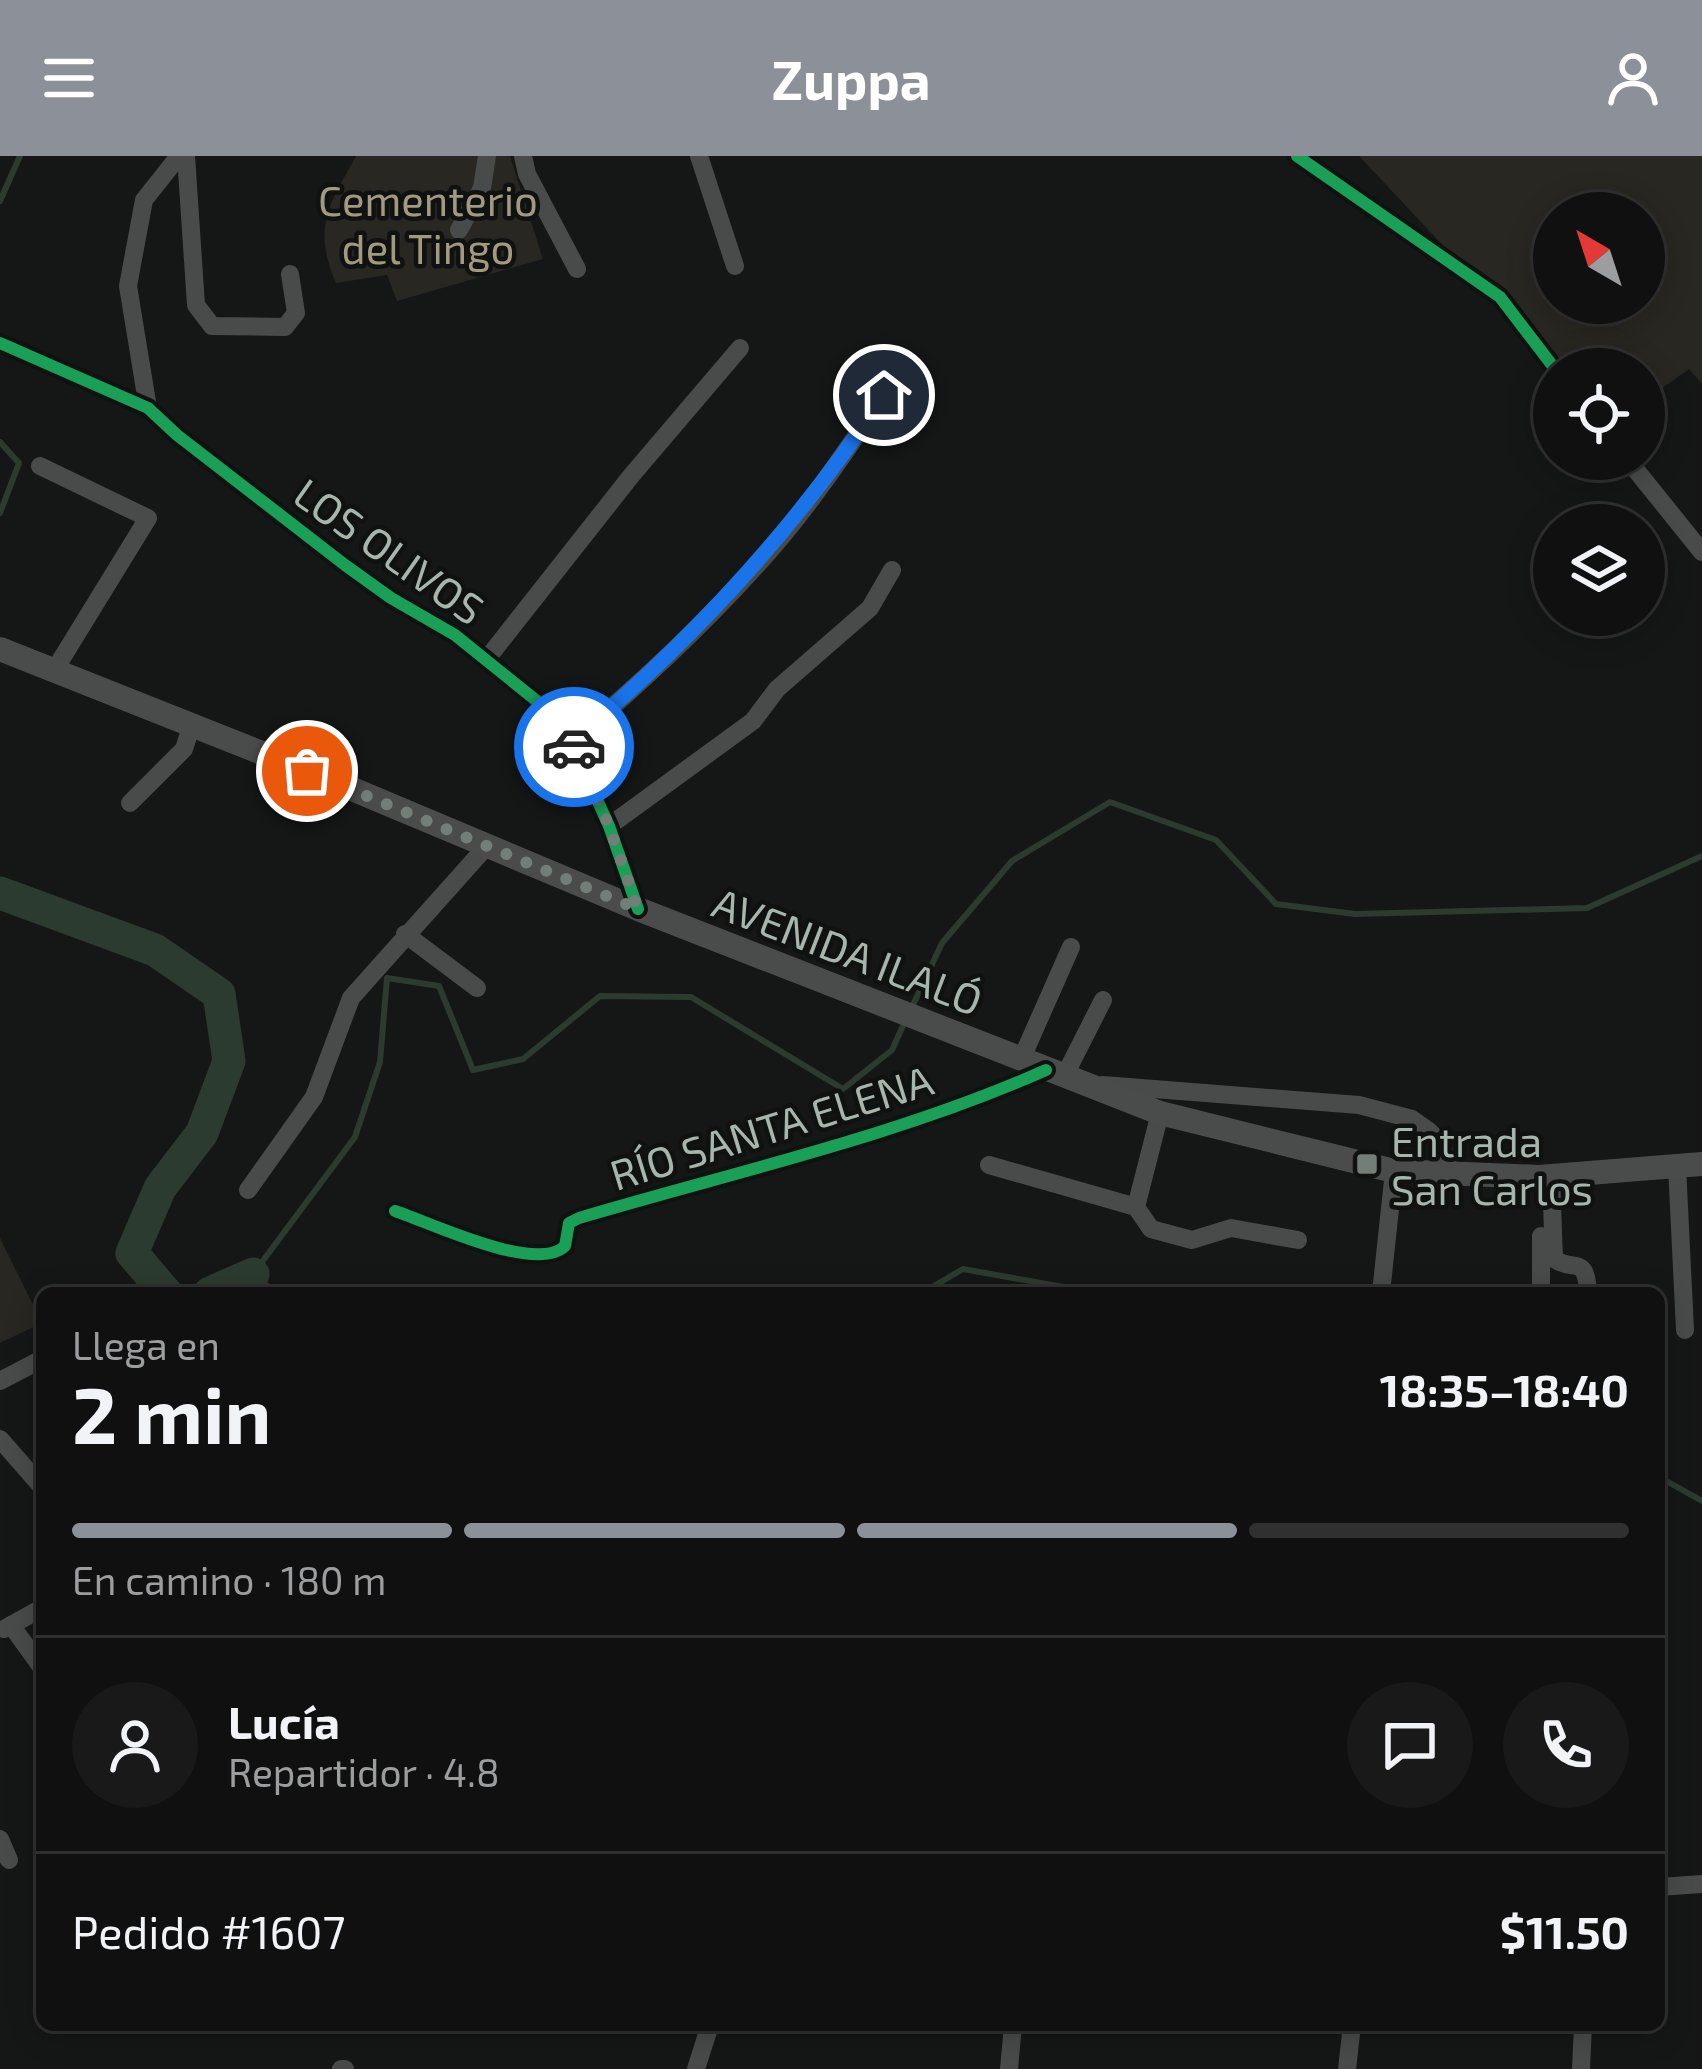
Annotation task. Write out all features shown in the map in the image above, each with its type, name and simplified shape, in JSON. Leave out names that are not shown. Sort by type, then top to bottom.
[{"type":"main road","name":"AVENIDA ILALÓ","points":[[0,649],[485,848],[1160,1113],[1394,1171],[1545,1176],[1689,1165]]},
{"type":"street","points":[[183,156],[196,305],[212,326],[285,327],[296,313],[290,274]]},
{"type":"street","points":[[148,408],[128,286],[144,200],[183,156]]},
{"type":"street","points":[[459,230],[482,188],[487,156]]},
{"type":"street","points":[[523,156],[527,174],[577,269]]},
{"type":"street","points":[[699,156],[735,266]]},
{"type":"street","points":[[1297,156],[1500,297],[1539,348]]},
{"type":"street","name":"LOS OLIVOS","points":[[0,343],[148,408],[345,565],[455,635],[543,706],[571,742],[609,826],[638,909]]},
{"type":"street","points":[[486,659],[740,348]]},
{"type":"street","points":[[571,742],[648,678],[760,562],[844,455],[904,365]]},
{"type":"street","points":[[40,466],[148,518],[55,671]]},
{"type":"street","points":[[1644,480],[1702,552]]},
{"type":"street","points":[[609,826],[753,721],[777,689],[870,608],[892,570]]},
{"type":"street","points":[[130,803],[184,749],[192,724]]},
{"type":"street","points":[[248,1190],[314,1097],[351,998],[485,848]]},
{"type":"street","points":[[405,934],[477,988]]},
{"type":"street","points":[[1021,1060],[1071,947]]},
{"type":"street","points":[[1103,1000],[1064,1076],[1359,1106],[1412,1119],[1441,1143],[1450,1171]]},
{"type":"street","name":"RÍO SANTA ELENA","points":[[395,1210],[520,1255],[549,1255],[565,1246],[569,1223],[579,1218],[1064,1076]]},
{"type":"street","points":[[1136,1208],[1160,1113]]},
{"type":"street","points":[[989,1165],[1136,1208],[1151,1228],[1192,1240],[1231,1228],[1298,1240]]},
{"type":"street","points":[[1685,1330],[1689,1165]]},
{"type":"street","points":[[1382,1287],[1394,1171]]},
{"type":"street","points":[[1541,1287],[1545,1176]]},
{"type":"street","points":[[1545,1176],[1554,1258],[1582,1268],[1588,1287]]},
{"type":"street","points":[[0,1381],[36,1362]]},
{"type":"street","points":[[0,1439],[36,1479]]},
{"type":"street","points":[[36,1611],[5,1628],[36,1662]]},
{"type":"street","points":[[0,1839],[9,1860]]},
{"type":"street","points":[[1665,1887],[1702,1884]]},
{"type":"street","points":[[697,2069],[708,2031]]},
{"type":"street","points":[[1009,2069],[1012,2031]]},
{"type":"street","points":[[1347,2069],[1351,2031]]},
{"type":"street","points":[[1581,2069],[1583,2031]]},
{"type":"green space","name":"Cementerio del Tingo","points":[[356,156],[510,156],[543,259],[397,301],[387,275],[336,283],[325,246],[327,217]]},
{"type":"green space","points":[[1359,156],[1702,156],[1702,384],[1689,369],[1665,386],[1665,348],[1539,348]]},
{"type":"green space","points":[[0,1238],[36,1311],[36,1326],[0,1343]]},
{"type":"waterway","points":[[0,201],[20,156]]},
{"type":"waterway","points":[[0,442],[19,463],[0,513]]},
{"type":"waterway","points":[[912,1007],[942,943],[1012,861],[1110,802],[1216,840],[1276,904],[1355,914],[1587,908],[1702,856]]},
{"type":"waterway","points":[[0,893],[155,950],[219,994],[229,1061],[202,1133],[160,1188],[132,1253],[161,1287]]},
{"type":"waterway","points":[[269,1287],[253,1274],[355,1137],[380,1062],[387,978],[439,986],[473,1070],[523,1059],[600,996],[691,997],[843,1089],[892,1050],[906,1019]]},
{"type":"waterway","points":[[932,1287],[963,1269],[1064,1287]]},
{"type":"waterway","points":[[224,1287],[253,1274]]},
{"type":"waterway","points":[[1665,1480],[1702,1501]]},
{"type":"cycle path","points":[[1297,156],[1500,297],[1539,348]]},
{"type":"cycle path","points":[[0,343],[148,408],[345,565],[455,635],[543,706],[571,742],[609,826],[638,909]]},
{"type":"cycle path","points":[[395,1211],[508,1250],[551,1253],[565,1246],[569,1223],[579,1218],[874,1134],[1046,1070]]},
{"type":"way so far","points":[[307,771],[638,909],[574,747]]},
{"type":"place","name":"Entrada San Carlos","points":[[1367,1164]]},
{"type":"route","points":[[574,747],[571,742],[648,678],[760,562],[844,455],[884,395]]}]
